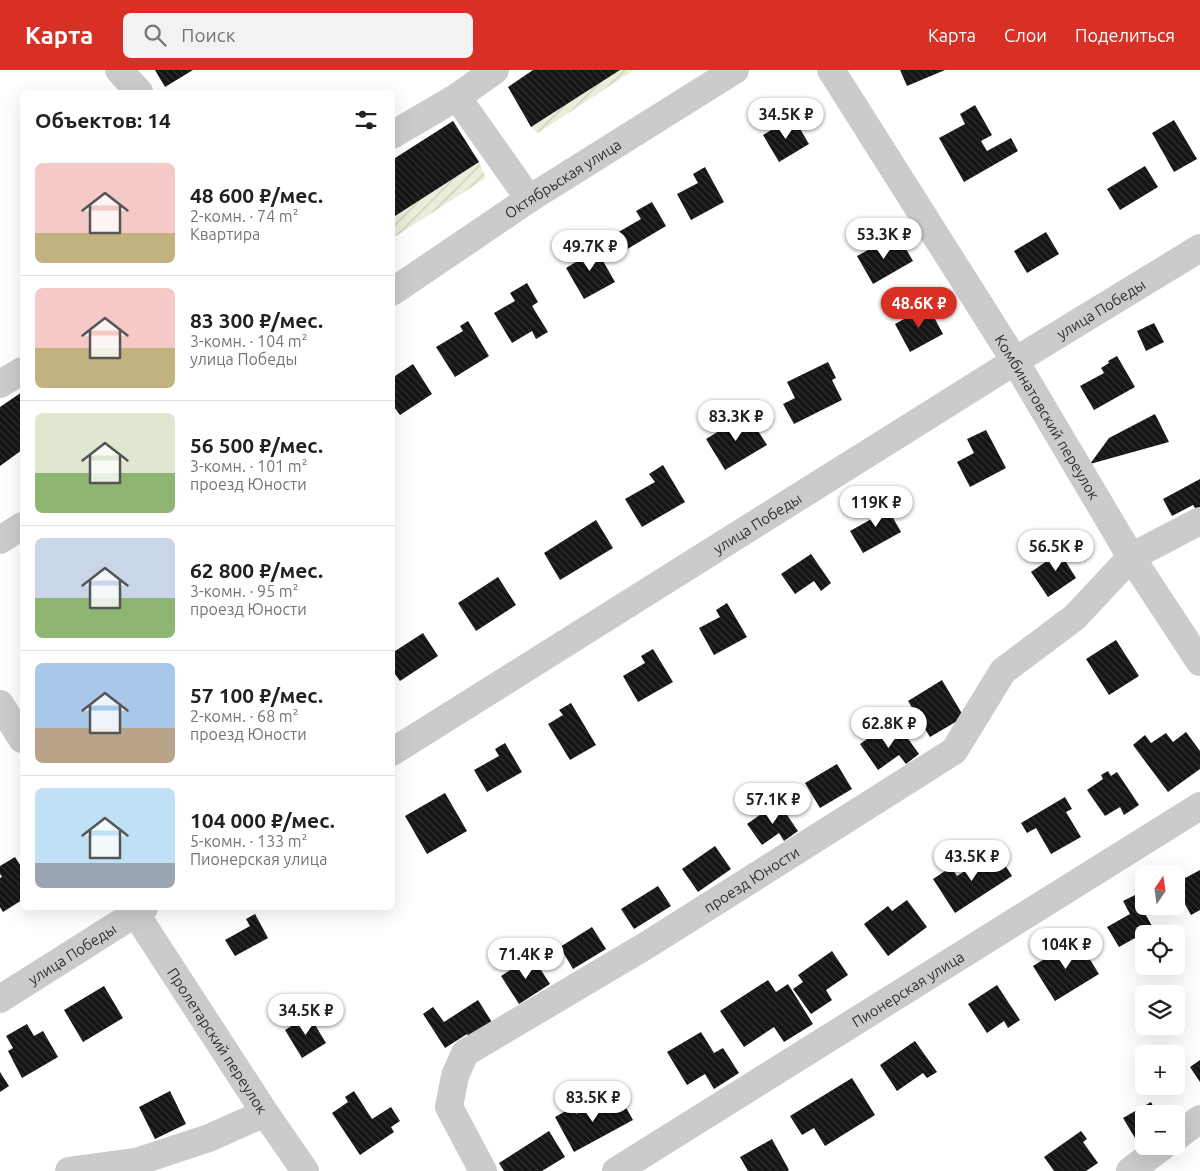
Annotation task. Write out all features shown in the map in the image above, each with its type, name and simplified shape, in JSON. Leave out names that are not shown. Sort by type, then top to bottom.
[{"type":"street","points":[[120,70],[137,90]]},
{"type":"street","points":[[395,133],[457,97],[495,70]]},
{"type":"street","name":"Октябрьская улица","points":[[395,290],[529,199],[735,70]]},
{"type":"street","name":"Комбинатовский переулок","points":[[831,70],[1015,361],[1131,557],[1200,662]]},
{"type":"street","points":[[457,97],[529,199]]},
{"type":"street","name":"улица Победы","points":[[395,750],[1015,361],[1200,248]]},
{"type":"street","points":[[0,384],[20,372]]},
{"type":"street","name":"проезд Юности","points":[[483,1171],[450,1107],[454,1076],[464,1053],[647,945],[954,751],[1003,670],[1075,617],[1131,557],[1200,521]]},
{"type":"street","points":[[0,540],[20,527]]},
{"type":"street","points":[[0,704],[20,736]]},
{"type":"street","name":"Пионерская улица","points":[[616,1171],[1200,806]]},
{"type":"street","name":"улица Победы","points":[[0,1000],[135,910]]},
{"type":"street","name":"Пролетарский переулок","points":[[138,910],[265,1113],[305,1171]]},
{"type":"street","points":[[69,1171],[136,1162],[209,1138],[265,1113]]},
{"type":"street","points":[[1185,1130],[1200,1119]]},
{"type":"street","points":[[1130,1171],[1151,1155]]},
{"type":"green space","points":[[620,70],[634,70],[538,133],[531,127]]},
{"type":"green space","points":[[479,162],[486,178],[395,237],[395,217]]},
{"type":"building","points":[[155,70],[193,70],[165,87]]},
{"type":"building","points":[[533,70],[620,70],[531,127],[508,87]]},
{"type":"building","points":[[900,70],[945,70],[907,86]]},
{"type":"building","points":[[975,105],[992,135],[981,141],[987,151],[1011,138],[1018,151],[964,182],[939,138],[965,124],[960,114]]},
{"type":"building","points":[[793,117],[809,144],[779,162],[763,135]]},
{"type":"building","points":[[1174,120],[1197,159],[1174,172],[1152,133]]},
{"type":"building","points":[[453,121],[479,162],[395,216],[395,158]]},
{"type":"building","points":[[1145,166],[1158,187],[1120,210],[1107,189]]},
{"type":"building","points":[[705,167],[724,202],[691,220],[677,194],[698,183],[693,174]]},
{"type":"building","points":[[652,202],[666,226],[624,251],[615,234],[641,219],[636,211]]},
{"type":"building","points":[[1046,232],[1059,254],[1027,273],[1014,251]]},
{"type":"building","points":[[888,239],[894,249],[903,244],[913,261],[873,284],[857,256]]},
{"type":"building","points":[[591,240],[615,282],[584,299],[566,268],[584,257],[579,247]]},
{"type":"building","points":[[527,283],[538,302],[532,306],[548,332],[536,339],[532,331],[512,343],[494,313],[515,301],[510,293]]},
{"type":"building","points":[[928,306],[943,334],[910,352],[895,324]]},
{"type":"building","points":[[468,321],[489,356],[455,377],[436,347],[463,331],[460,326]]},
{"type":"building","points":[[1154,323],[1164,342],[1146,351],[1137,331]]},
{"type":"building","points":[[1117,356],[1135,387],[1094,410],[1080,386],[1104,373],[1101,368]]},
{"type":"building","points":[[828,362],[836,378],[832,380],[842,400],[794,424],[783,404],[795,398],[787,382]]},
{"type":"building","points":[[413,364],[432,394],[400,415],[395,408],[395,376]]},
{"type":"building","points":[[20,393],[20,451],[0,466],[0,407]]},
{"type":"building","points":[[747,414],[767,445],[725,470],[706,439]]},
{"type":"building","points":[[1155,414],[1169,442],[1090,464],[1109,438]]},
{"type":"building","points":[[986,430],[1006,468],[970,487],[957,462],[974,453],[967,439]]},
{"type":"building","points":[[663,465],[685,502],[642,527],[625,499],[655,482],[649,474]]},
{"type":"building","points":[[1200,479],[1200,509],[1197,511],[1193,505],[1172,516],[1163,499]]},
{"type":"building","points":[[883,500],[901,532],[863,553],[850,531],[875,517],[870,508]]},
{"type":"building","points":[[596,520],[613,548],[560,580],[544,553]]},
{"type":"building","points":[[1070,545],[1077,555],[1066,562],[1076,578],[1048,597],[1031,572]]},
{"type":"building","points":[[811,554],[831,583],[821,591],[814,581],[795,594],[781,574]]},
{"type":"building","points":[[498,577],[516,605],[476,631],[458,603]]},
{"type":"building","points":[[727,603],[747,637],[714,655],[699,628],[720,617],[716,610]]},
{"type":"building","points":[[423,633],[438,656],[400,681],[395,674],[395,651]]},
{"type":"building","points":[[1116,640],[1139,676],[1109,695],[1086,659]]},
{"type":"building","points":[[653,649],[673,682],[638,702],[623,676],[645,663],[641,656]]},
{"type":"building","points":[[942,680],[964,717],[930,737],[908,701]]},
{"type":"building","points":[[571,703],[596,745],[570,760],[548,724],[563,715],[559,710]]},
{"type":"building","points":[[901,729],[919,754],[906,764],[899,755],[878,770],[860,744],[877,732],[884,741]]},
{"type":"building","points":[[1186,732],[1200,751],[1200,769],[1168,792],[1133,745],[1145,735],[1151,743],[1166,733],[1173,742]]},
{"type":"building","points":[[505,743],[522,772],[487,792],[474,770],[499,756],[495,749]]},
{"type":"building","points":[[837,764],[852,789],[820,808],[805,783]]},
{"type":"building","points":[[1108,771],[1111,776],[1117,772],[1139,805],[1124,815],[1120,807],[1105,816],[1087,790],[1103,779],[1101,775]]},
{"type":"building","points":[[445,793],[467,831],[427,854],[405,816]]},
{"type":"building","points":[[1065,797],[1072,809],[1066,812],[1081,837],[1051,854],[1036,828],[1027,833],[1021,823]]},
{"type":"building","points":[[778,802],[798,831],[784,841],[779,833],[762,845],[747,824]]},
{"type":"building","points":[[715,846],[731,869],[698,892],[682,869]]},
{"type":"building","points":[[996,851],[1012,876],[955,913],[933,879],[951,867],[957,876]]},
{"type":"building","points":[[15,857],[20,865],[20,901],[3,912],[0,907],[0,878],[2,877],[0,866]]},
{"type":"building","points":[[1200,870],[1200,910],[1191,915],[1185,904],[1185,878]]},
{"type":"building","points":[[658,886],[671,906],[634,929],[621,909]]},
{"type":"building","points":[[1135,895],[1135,915],[1146,915],[1151,925],[1135,925],[1135,938],[1119,947],[1107,927],[1130,914],[1123,901]]},
{"type":"building","points":[[907,900],[927,927],[888,956],[864,924],[888,906],[892,911]]},
{"type":"building","points":[[255,914],[268,938],[235,956],[225,940],[250,926],[246,919]]},
{"type":"building","points":[[592,927],[606,949],[573,969],[560,947]]},
{"type":"building","points":[[1077,939],[1099,974],[1055,1001],[1033,966]]},
{"type":"building","points":[[832,951],[848,975],[826,990],[832,1000],[811,1014],[793,989],[803,982],[798,975]]},
{"type":"building","points":[[532,956],[550,984],[519,1004],[501,976]]},
{"type":"building","points":[[768,980],[776,992],[788,984],[813,1024],[784,1042],[774,1027],[744,1047],[720,1011]]},
{"type":"building","points":[[997,985],[1020,1020],[1008,1028],[1004,1021],[987,1033],[968,1004]]},
{"type":"building","points":[[104,986],[123,1018],[83,1042],[64,1010]]},
{"type":"building","points":[[478,1000],[495,1027],[472,1042],[467,1034],[445,1048],[423,1014],[433,1007],[444,1022]]},
{"type":"building","points":[[309,1015],[326,1043],[302,1058],[285,1030]]},
{"type":"building","points":[[27,1024],[34,1036],[43,1031],[58,1057],[22,1078],[8,1051],[13,1048],[6,1036]]},
{"type":"building","points":[[701,1032],[714,1053],[723,1048],[739,1073],[714,1089],[705,1074],[687,1085],[667,1052]]},
{"type":"building","points":[[915,1041],[937,1072],[927,1078],[923,1073],[897,1091],[880,1065]]},
{"type":"building","points":[[1200,1060],[1200,1082],[1190,1067]]},
{"type":"building","points":[[0,1072],[9,1086],[0,1092]]},
{"type":"building","points":[[852,1078],[875,1115],[825,1146],[814,1128],[802,1135],[790,1116]]},
{"type":"building","points":[[170,1091],[186,1124],[155,1139],[139,1107]]},
{"type":"building","points":[[354,1091],[372,1119],[391,1107],[400,1121],[391,1127],[394,1132],[360,1155],[332,1113],[348,1102],[345,1097]]},
{"type":"building","points":[[619,1095],[633,1120],[574,1152],[555,1117],[573,1107],[576,1114],[586,1108],[588,1112]]},
{"type":"building","points":[[1135,1111],[1135,1138],[1123,1118]]},
{"type":"building","points":[[549,1131],[565,1157],[542,1171],[504,1171],[499,1163]]},
{"type":"building","points":[[1081,1131],[1087,1139],[1083,1142],[1098,1163],[1086,1171],[1054,1171],[1044,1157]]},
{"type":"building","points":[[772,1139],[789,1170],[748,1171],[740,1157]]}]
